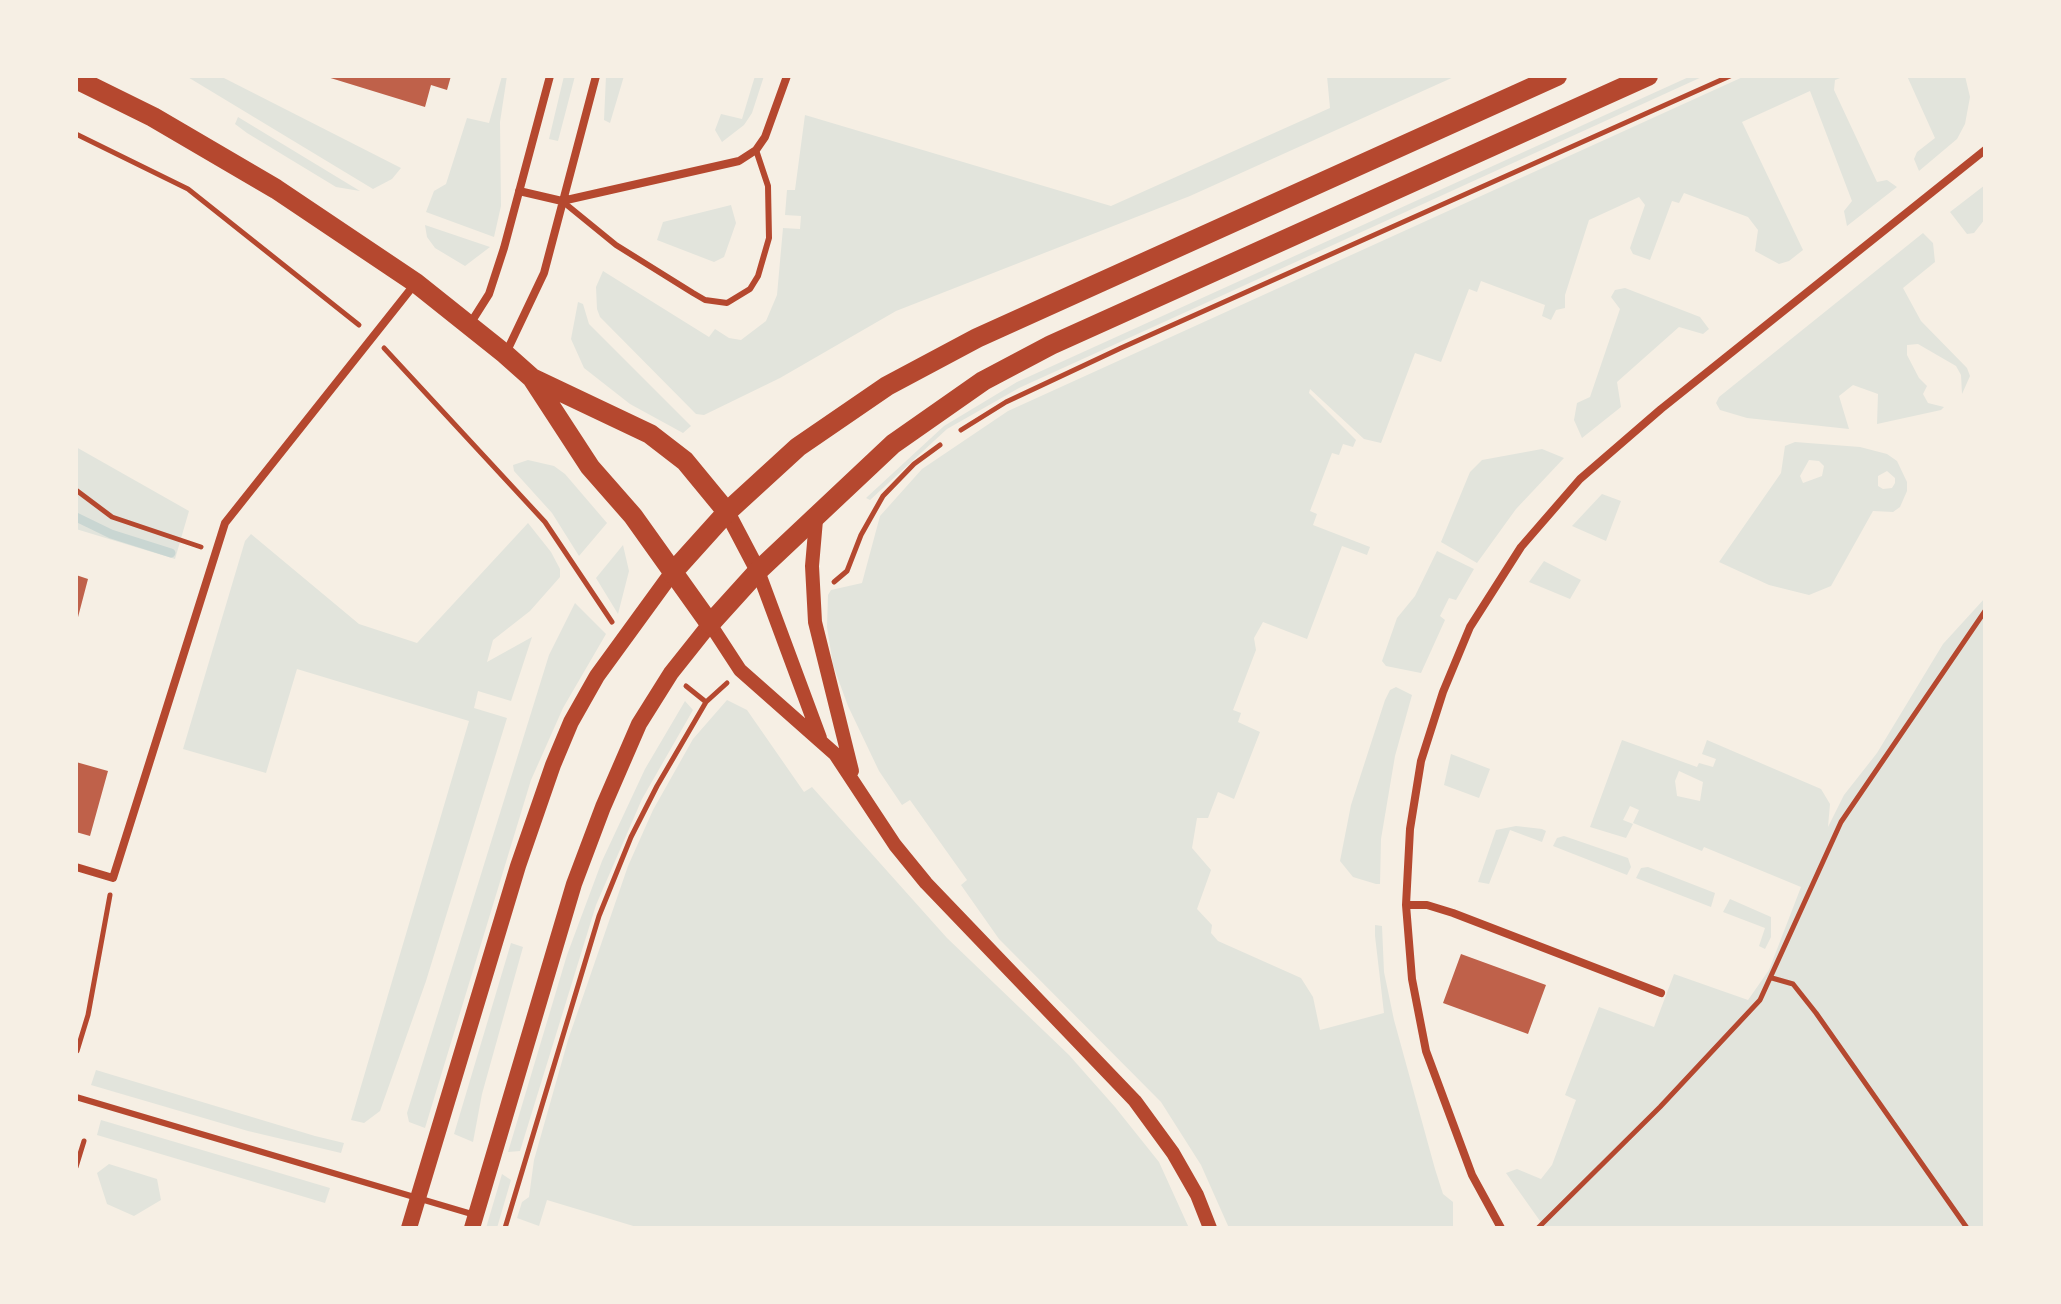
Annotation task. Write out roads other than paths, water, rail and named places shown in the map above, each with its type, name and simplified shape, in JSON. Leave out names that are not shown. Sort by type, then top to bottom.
[{"type":"main road","points":[[409,1228],[518,866],[571,722],[597,676],[672,573],[727,512],[826,424],[948,352],[1557,76]]},
{"type":"main road","points":[[474,1222],[574,884],[639,724],[671,673],[758,571],[816,520],[893,444],[927,417],[1010,366],[1648,76]]},
{"type":"main road","points":[[76,79],[211,150],[333,225],[416,283],[505,354],[532,378],[590,467],[633,516],[710,624]]},
{"type":"main road","points":[[532,378],[650,434],[685,461],[727,512],[758,571]]},
{"type":"street","points":[[470,325],[489,294],[550,76]]},
{"type":"street","points":[[505,354],[544,273],[596,76]]},
{"type":"street","points":[[519,191],[562,201],[724,166],[756,150],[774,120],[787,76]]},
{"type":"street","points":[[1501,1228],[1472,1175],[1426,1051],[1412,979],[1406,905],[1416,789],[1429,732],[1470,627],[1521,547],[1580,479],[1615,447],[1985,150]]},
{"type":"street","points":[[76,867],[113,878],[225,523],[416,283]]},
{"type":"street","points":[[816,520],[812,566],[815,622],[854,779]]},
{"type":"street","points":[[758,571],[820,738]]},
{"type":"street","points":[[710,624],[740,670],[820,738],[854,779],[895,845],[926,883],[1135,1101],[1179,1163],[1197,1195],[1210,1228]]},
{"type":"street","points":[[1406,905],[1427,905],[1453,913],[1661,993]]},
{"type":"lane","points":[[562,201],[616,245],[693,293],[705,300],[727,303],[750,289],[758,276],[769,238],[768,186],[756,150]]},
{"type":"lane","points":[[76,1097],[418,1198],[474,1222]]},
{"type":"waterway","points":[[76,517],[111,534],[171,553]]}]
